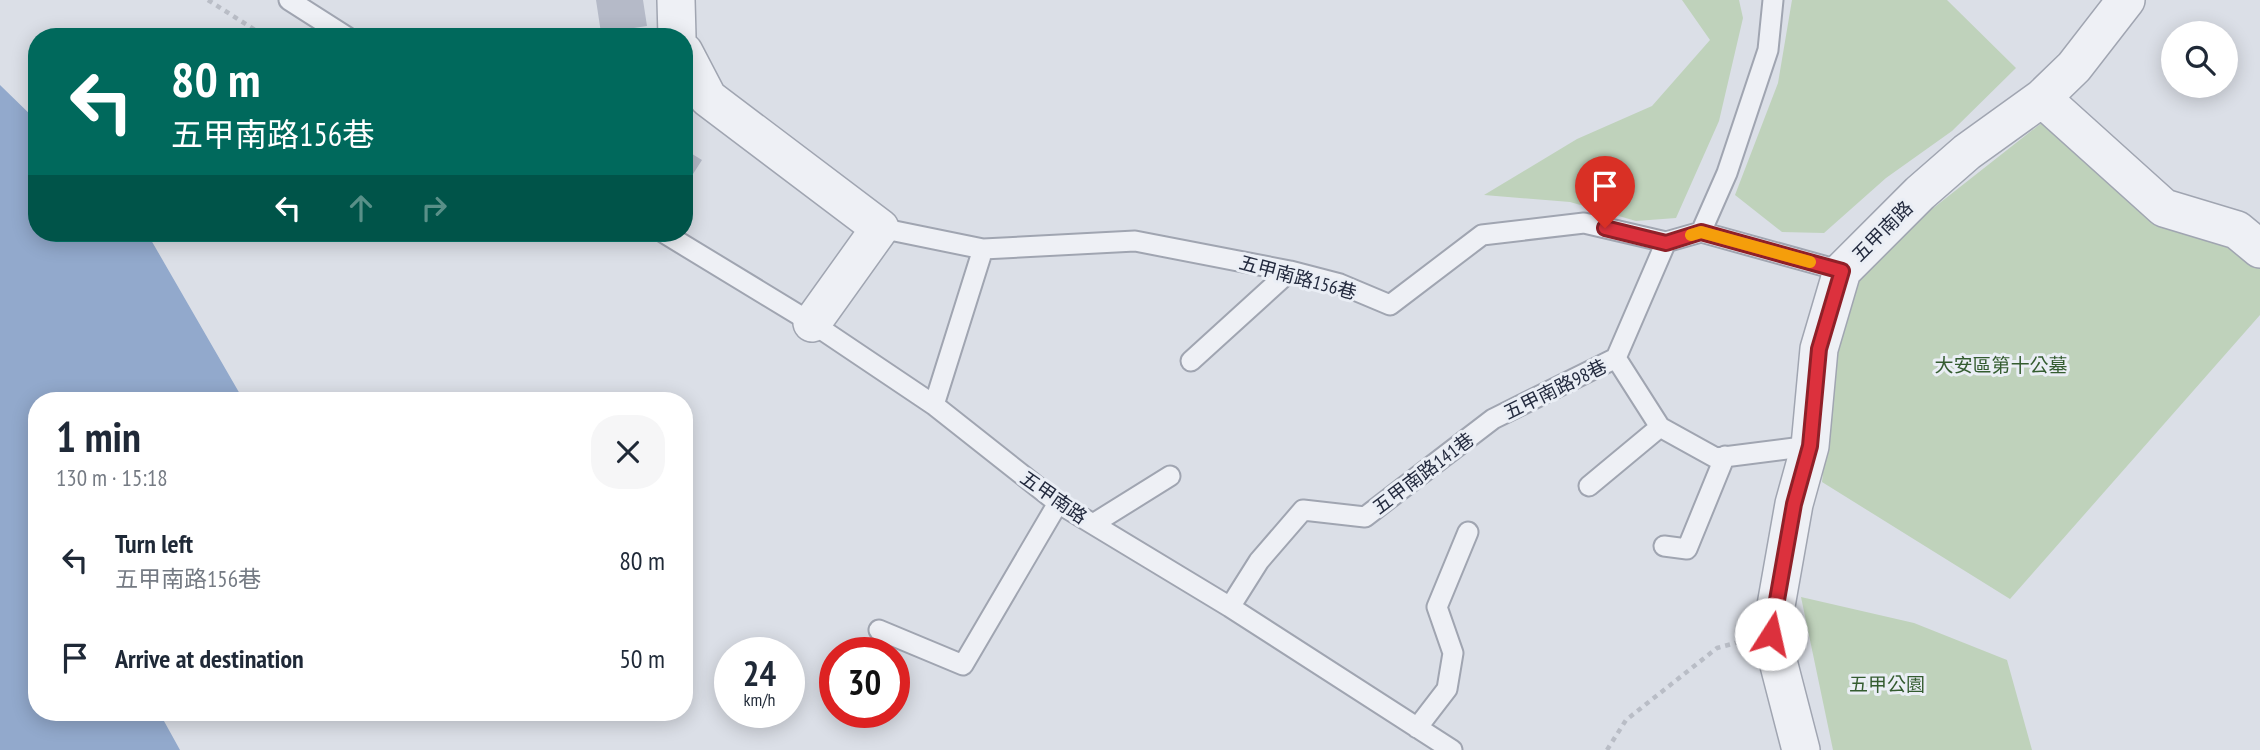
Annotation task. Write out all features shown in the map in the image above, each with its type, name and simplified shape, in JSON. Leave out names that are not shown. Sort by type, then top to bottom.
[{"type":"street","points":[[676,0],[677,28]]},
{"type":"street","name":"五甲南路","points":[[1801,750],[1771,634],[1794,504],[1810,446],[1819,349],[1842,271],[1967,152],[2042,98],[2074,67],[2126,0]]},
{"type":"street","points":[[693,69],[708,98],[880,228],[812,323]]},
{"type":"street","points":[[2042,98],[2164,208],[2237,230],[2260,249]]},
{"type":"lane","points":[[289,0],[333,28]]},
{"type":"lane","points":[[1701,232],[1727,173],[1768,50],[1773,0]]},
{"type":"lane","name":"五甲南路156巷","points":[[880,228],[983,249],[1135,241],[1290,271],[1340,284],[1391,305],[1482,236],[1584,223],[1666,243]]},
{"type":"lane","points":[[1666,243],[1701,232],[1842,271]]},
{"type":"lane","name":"五甲南路","points":[[679,242],[812,323],[934,405],[1058,503],[1230,607],[1452,750]]},
{"type":"lane","name":"五甲南路98巷","points":[[1493,419],[1616,358],[1666,243]]},
{"type":"lane","points":[[934,405],[983,249]]},
{"type":"lane","points":[[1191,361],[1290,271]]},
{"type":"lane","points":[[1616,358],[1660,428],[1716,458],[1810,446]]},
{"type":"lane","name":"五甲南路141巷","points":[[1230,607],[1259,561],[1303,510],[1365,517],[1493,419]]},
{"type":"lane","points":[[1590,486],[1660,428]]},
{"type":"lane","points":[[1664,546],[1687,549],[1725,456]]},
{"type":"lane","points":[[1093,524],[1170,476]]},
{"type":"lane","points":[[879,631],[963,665],[1058,503]]},
{"type":"lane","points":[[1417,728],[1447,689],[1453,653],[1437,607],[1468,532]]},
{"type":"path","points":[[208,0],[252,28]]},
{"type":"path","points":[[1607,750],[1626,720],[1717,648],[1771,634]]},
{"type":"green space","points":[[1682,0],[1739,0],[1743,18],[1719,121],[1676,218],[1636,221],[1570,202],[1484,195],[1577,139],[1652,106],[1710,40]]},
{"type":"green space","points":[[1792,0],[1947,0],[2016,68],[1952,131],[1886,178],[1824,233],[1782,232],[1735,195],[1778,83]]},
{"type":"green space","name":"大安區第十公墓","points":[[2044,121],[2223,245],[2260,267],[2260,315],[2010,599],[1822,482],[1841,300],[1899,235]]},
{"type":"green space","name":"五甲公園","points":[[1801,597],[1914,623],[2007,660],[2032,750],[1833,750]]},
{"type":"water","points":[[0,85],[28,112],[28,242],[152,242],[239,392],[28,392],[28,721],[164,721],[180,750],[0,750]]},
{"type":"building","points":[[596,0],[643,0],[647,26],[600,28]]},
{"type":"building","points":[[693,154],[702,160],[693,174]]},
{"type":"slow traffic","points":[[1691,235],[1701,232],[1810,262]]},
{"type":"route","points":[[1605,228],[1666,243],[1701,232],[1842,271],[1819,349],[1810,446],[1794,504],[1771,634]]}]
